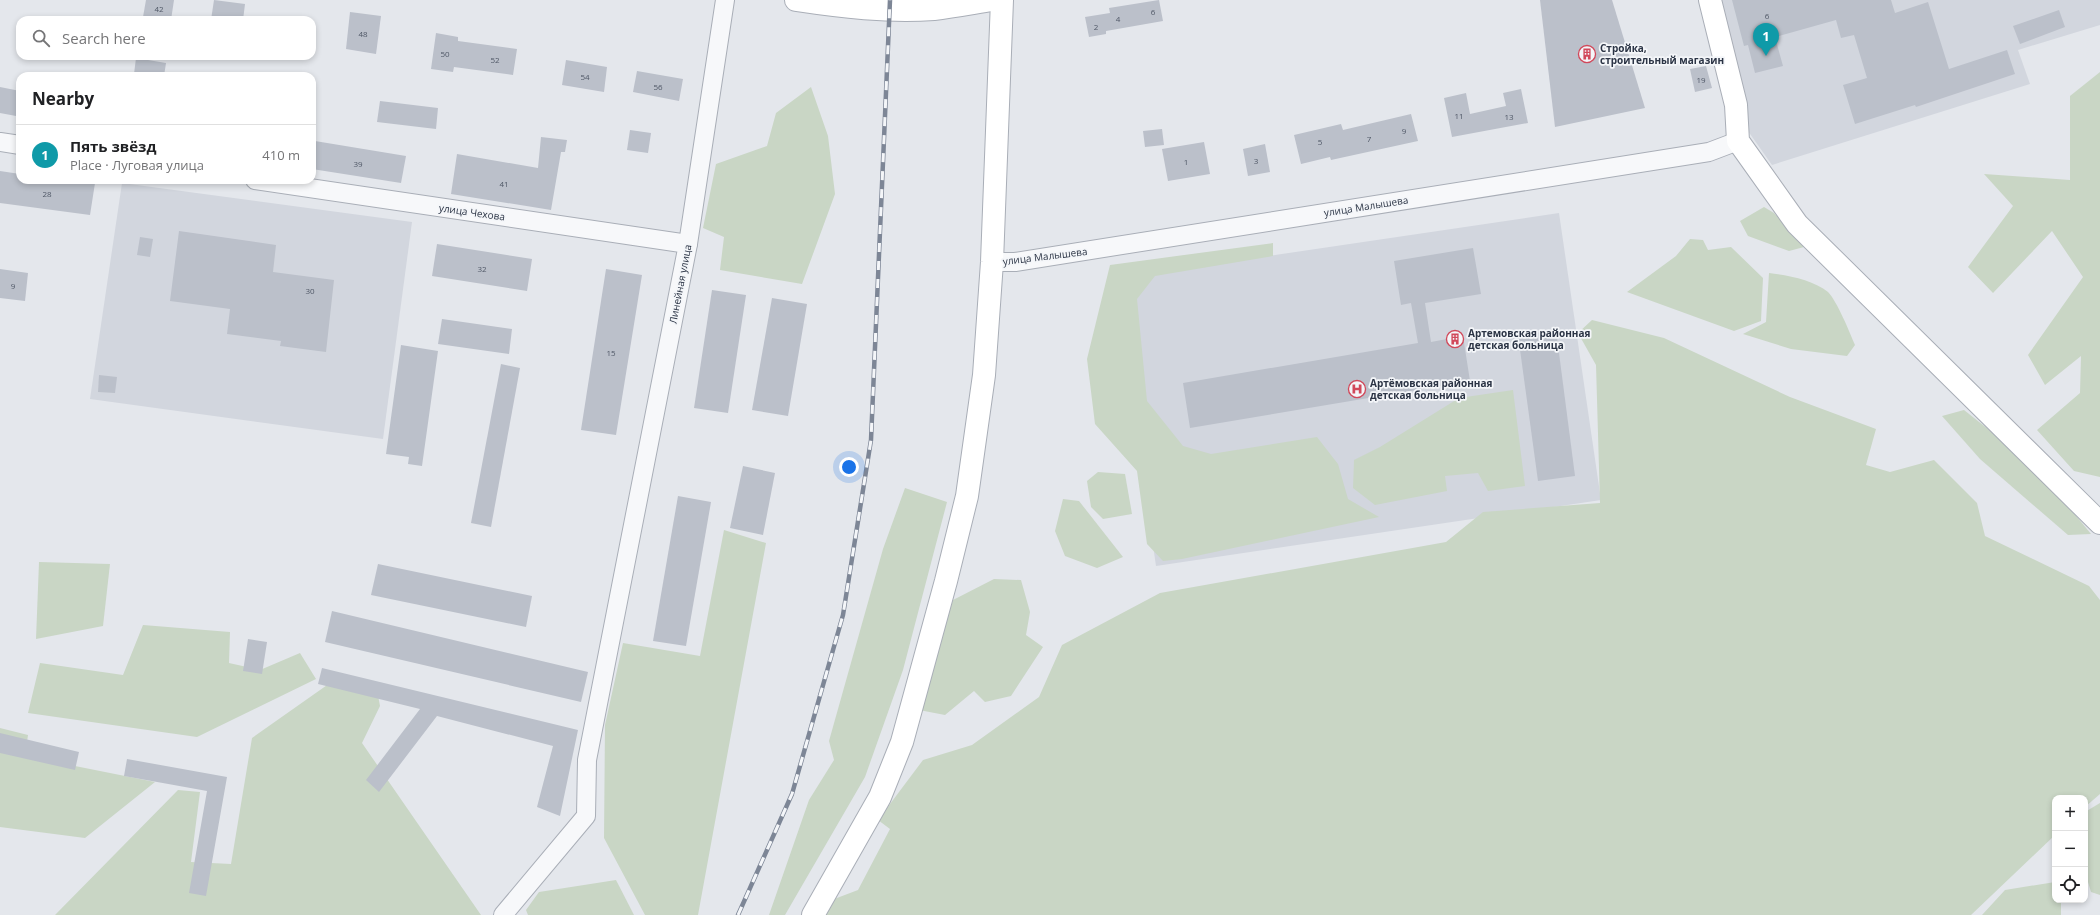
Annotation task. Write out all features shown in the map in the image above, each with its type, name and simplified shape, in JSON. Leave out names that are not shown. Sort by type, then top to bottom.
[{"type":"main road","points":[[796,0],[852,8],[890,10],[934,8],[992,0]]},
{"type":"main road","points":[[813,915],[880,797],[902,742],[946,581],[967,496],[984,375],[992,262],[1002,0]]},
{"type":"main road","points":[[1710,0],[1736,105],[1738,141],[1797,224],[2100,523]]},
{"type":"street","name":"Линейная улица","points":[[503,915],[586,816],[587,760],[688,244],[725,0]]},
{"type":"street","name":"улица Малышева","points":[[992,262],[1014,262],[1701,153],[1738,141]]},
{"type":"street","points":[[0,142],[16,144]]},
{"type":"street","name":"улица Чехова","points":[[282,184],[688,244]]},
{"type":"shaded area","points":[[1719,0],[2100,0],[2100,25],[2018,50],[2030,84],[1772,165],[1748,131]]},
{"type":"shaded area","points":[[122,184],[412,222],[383,439],[90,399]]},
{"type":"shaded area","name":"Артёмовская районная детская больница","points":[[1559,213],[1601,500],[1156,566],[1114,279]]},
{"type":"green space","points":[[2100,72],[2100,477],[2074,471],[2037,430],[2080,393],[2081,356],[2045,385],[2028,355],[2083,277],[2052,231],[1993,293],[1968,267],[2013,206],[1984,174],[2070,180],[2070,96]]},
{"type":"green space","points":[[811,87],[828,136],[835,194],[802,284],[720,270],[724,237],[703,228],[716,164],[767,146],[776,113]]},
{"type":"green space","points":[[1764,207],[1774,213],[1804,247],[1789,251],[1748,236],[1740,221]]},
{"type":"green space","points":[[1690,239],[1703,240],[1708,250],[1731,247],[1763,278],[1761,321],[1734,331],[1627,292],[1676,256]]},
{"type":"green space","points":[[1273,243],[1273,256],[1155,276],[1137,299],[1147,401],[1183,446],[1211,454],[1317,437],[1338,464],[1348,499],[1379,517],[1182,559],[1163,561],[1147,544],[1137,471],[1095,424],[1087,359],[1110,265]]},
{"type":"green space","points":[[1769,273],[1808,281],[1822,288],[1832,296],[1847,325],[1855,345],[1847,356],[1791,349],[1743,334],[1766,322]]},
{"type":"green space","points":[[1592,320],[1664,338],[1790,397],[1876,429],[1866,465],[1890,472],[1934,460],[1977,503],[1985,536],[2089,586],[2100,600],[2100,794],[2088,804],[2088,795],[2052,795],[2052,838],[1971,915],[821,915],[829,901],[858,890],[890,829],[878,820],[923,760],[972,745],[1039,697],[1062,645],[1160,593],[1446,542],[1483,512],[1600,503],[1596,365],[1578,333]]},
{"type":"green space","points":[[1513,390],[1525,486],[1488,491],[1478,473],[1445,476],[1447,491],[1375,505],[1353,488],[1354,460],[1380,447],[1459,398]]},
{"type":"green space","points":[[1964,410],[2036,467],[2091,534],[2068,535],[1980,459],[1942,416]]},
{"type":"green space","points":[[1098,472],[1125,474],[1132,514],[1103,519],[1091,507],[1087,481]]},
{"type":"green space","points":[[905,488],[947,502],[903,670],[865,777],[785,915],[769,915],[809,800],[834,760],[829,741],[883,549]]},
{"type":"green space","points":[[1063,499],[1079,501],[1123,557],[1097,568],[1065,556],[1055,531]]},
{"type":"green space","points":[[724,530],[766,543],[698,915],[645,915],[604,838],[605,725],[623,643],[700,656]]},
{"type":"green space","points":[[39,562],[110,564],[103,626],[36,639]]},
{"type":"green space","points":[[994,579],[1021,580],[1030,612],[1026,635],[1043,647],[1011,696],[985,702],[974,691],[945,715],[919,710],[953,600]]},
{"type":"green space","points":[[143,625],[230,632],[229,663],[260,670],[300,653],[316,679],[197,737],[28,713],[40,663],[123,675]]},
{"type":"green space","points":[[330,683],[377,690],[380,706],[362,743],[481,915],[55,915],[178,790],[200,792],[191,862],[231,864],[252,738]]},
{"type":"green space","points":[[0,728],[28,735],[25,756],[155,782],[85,838],[0,827]]},
{"type":"green space","points":[[2100,803],[2100,895],[2091,892],[2088,882],[2088,810]]},
{"type":"green space","points":[[616,880],[634,915],[528,915],[526,910],[539,892]]},
{"type":"green space","points":[[2052,882],[2052,903],[2061,903],[2061,915],[1982,915],[2005,890]]},
{"type":"building","points":[[146,0],[174,0],[172,16],[143,16]]},
{"type":"building","points":[[214,0],[245,4],[244,16],[212,16]]},
{"type":"building","points":[[1159,0],[1163,21],[1106,31],[1106,34],[1089,37],[1085,17],[1110,13],[1109,8]]},
{"type":"building","name":"Стройка, строительный магазин","points":[[1540,0],[1612,0],[1645,108],[1555,127]]},
{"type":"building","points":[[1732,0],[1891,0],[1895,13],[1928,2],[1949,69],[2007,50],[2015,74],[1916,107],[1915,105],[1855,124],[1843,85],[1867,78],[1854,35],[1841,38],[1836,20],[1775,37],[1783,66],[1755,73],[1748,45],[1744,46]]},
{"type":"building","points":[[2059,10],[2065,27],[2020,44],[2013,26]]},
{"type":"building","points":[[350,12],[381,16],[376,54],[346,49]]},
{"type":"building","points":[[436,33],[458,37],[458,41],[517,49],[513,75],[454,67],[453,72],[431,69]]},
{"type":"building","points":[[136,60],[148,60],[166,63],[165,72],[134,72]]},
{"type":"building","points":[[566,60],[607,67],[604,92],[562,85]]},
{"type":"building","points":[[1706,66],[1712,88],[1695,92],[1690,69]]},
{"type":"building","points":[[637,71],[683,79],[679,101],[633,92]]},
{"type":"building","points":[[0,87],[16,90],[16,116],[0,113]]},
{"type":"building","points":[[1521,89],[1528,123],[1452,137],[1444,98],[1466,93],[1470,114],[1506,106],[1503,93]]},
{"type":"building","points":[[380,101],[438,108],[436,129],[377,122]]},
{"type":"building","points":[[1411,114],[1418,141],[1331,160],[1330,157],[1301,164],[1294,135],[1341,124],[1343,130]]},
{"type":"building","points":[[1162,129],[1164,145],[1145,147],[1143,131]]},
{"type":"building","points":[[630,130],[651,133],[648,153],[627,150]]},
{"type":"building","points":[[541,137],[567,140],[565,152],[561,152],[551,210],[451,194],[457,154],[538,168]]},
{"type":"building","points":[[316,141],[406,156],[401,183],[316,170]]},
{"type":"building","points":[[1204,142],[1210,174],[1168,181],[1162,149]]},
{"type":"building","points":[[1265,144],[1270,172],[1248,176],[1243,149]]},
{"type":"building","points":[[0,171],[16,173],[16,184],[95,184],[90,215],[0,203]]},
{"type":"building","points":[[179,231],[276,245],[273,272],[334,280],[326,352],[280,346],[281,341],[227,334],[230,309],[170,301]]},
{"type":"building","points":[[140,237],[153,239],[150,257],[137,255]]},
{"type":"building","points":[[437,244],[532,259],[527,291],[432,276]]},
{"type":"building","name":"Артемовская районная детская больница","points":[[1473,248],[1481,294],[1425,303],[1431,342],[1463,336],[1470,381],[1190,428],[1183,383],[1418,343],[1411,303],[1401,305],[1394,261]]},
{"type":"building","points":[[0,269],[28,273],[25,301],[0,298]]},
{"type":"building","points":[[606,269],[642,275],[616,435],[581,430]]},
{"type":"building","points":[[712,290],[746,295],[728,413],[694,408]]},
{"type":"building","points":[[772,298],[807,304],[788,416],[752,410]]},
{"type":"building","points":[[442,319],[512,329],[509,354],[438,344]]},
{"type":"building","points":[[1556,330],[1575,476],[1538,481],[1518,335]]},
{"type":"building","points":[[401,345],[438,351],[422,466],[408,464],[409,457],[386,454]]},
{"type":"building","points":[[501,364],[520,368],[491,527],[471,523]]},
{"type":"building","points":[[99,375],[117,377],[115,393],[98,392]]},
{"type":"building","points":[[743,466],[775,473],[763,535],[730,528]]},
{"type":"building","points":[[678,496],[711,502],[686,646],[653,641]]},
{"type":"building","points":[[378,564],[532,596],[526,627],[371,595]]},
{"type":"building","points":[[332,611],[588,672],[581,702],[325,642]]},
{"type":"building","points":[[248,639],[267,642],[262,674],[243,671]]},
{"type":"building","points":[[322,668],[578,730],[560,816],[537,807],[553,746],[437,716],[379,792],[366,780],[420,709],[318,684]]},
{"type":"building","points":[[0,733],[79,752],[75,770],[0,753]]},
{"type":"building","points":[[127,759],[227,777],[206,896],[189,893],[207,791],[124,776]]},
{"type":"railway","points":[[738,915],[792,794],[843,615],[871,440],[890,0]]},
{"type":"place","name":"Стройка, строительный магазин","points":[[1587,54]]},
{"type":"place","name":"Пять звёзд","points":[[1766,56]]},
{"type":"place","name":"Артемовская районная детская больница","points":[[1455,339]]},
{"type":"place","name":"Артёмовская районная детская больница","points":[[1357,389]]}]
